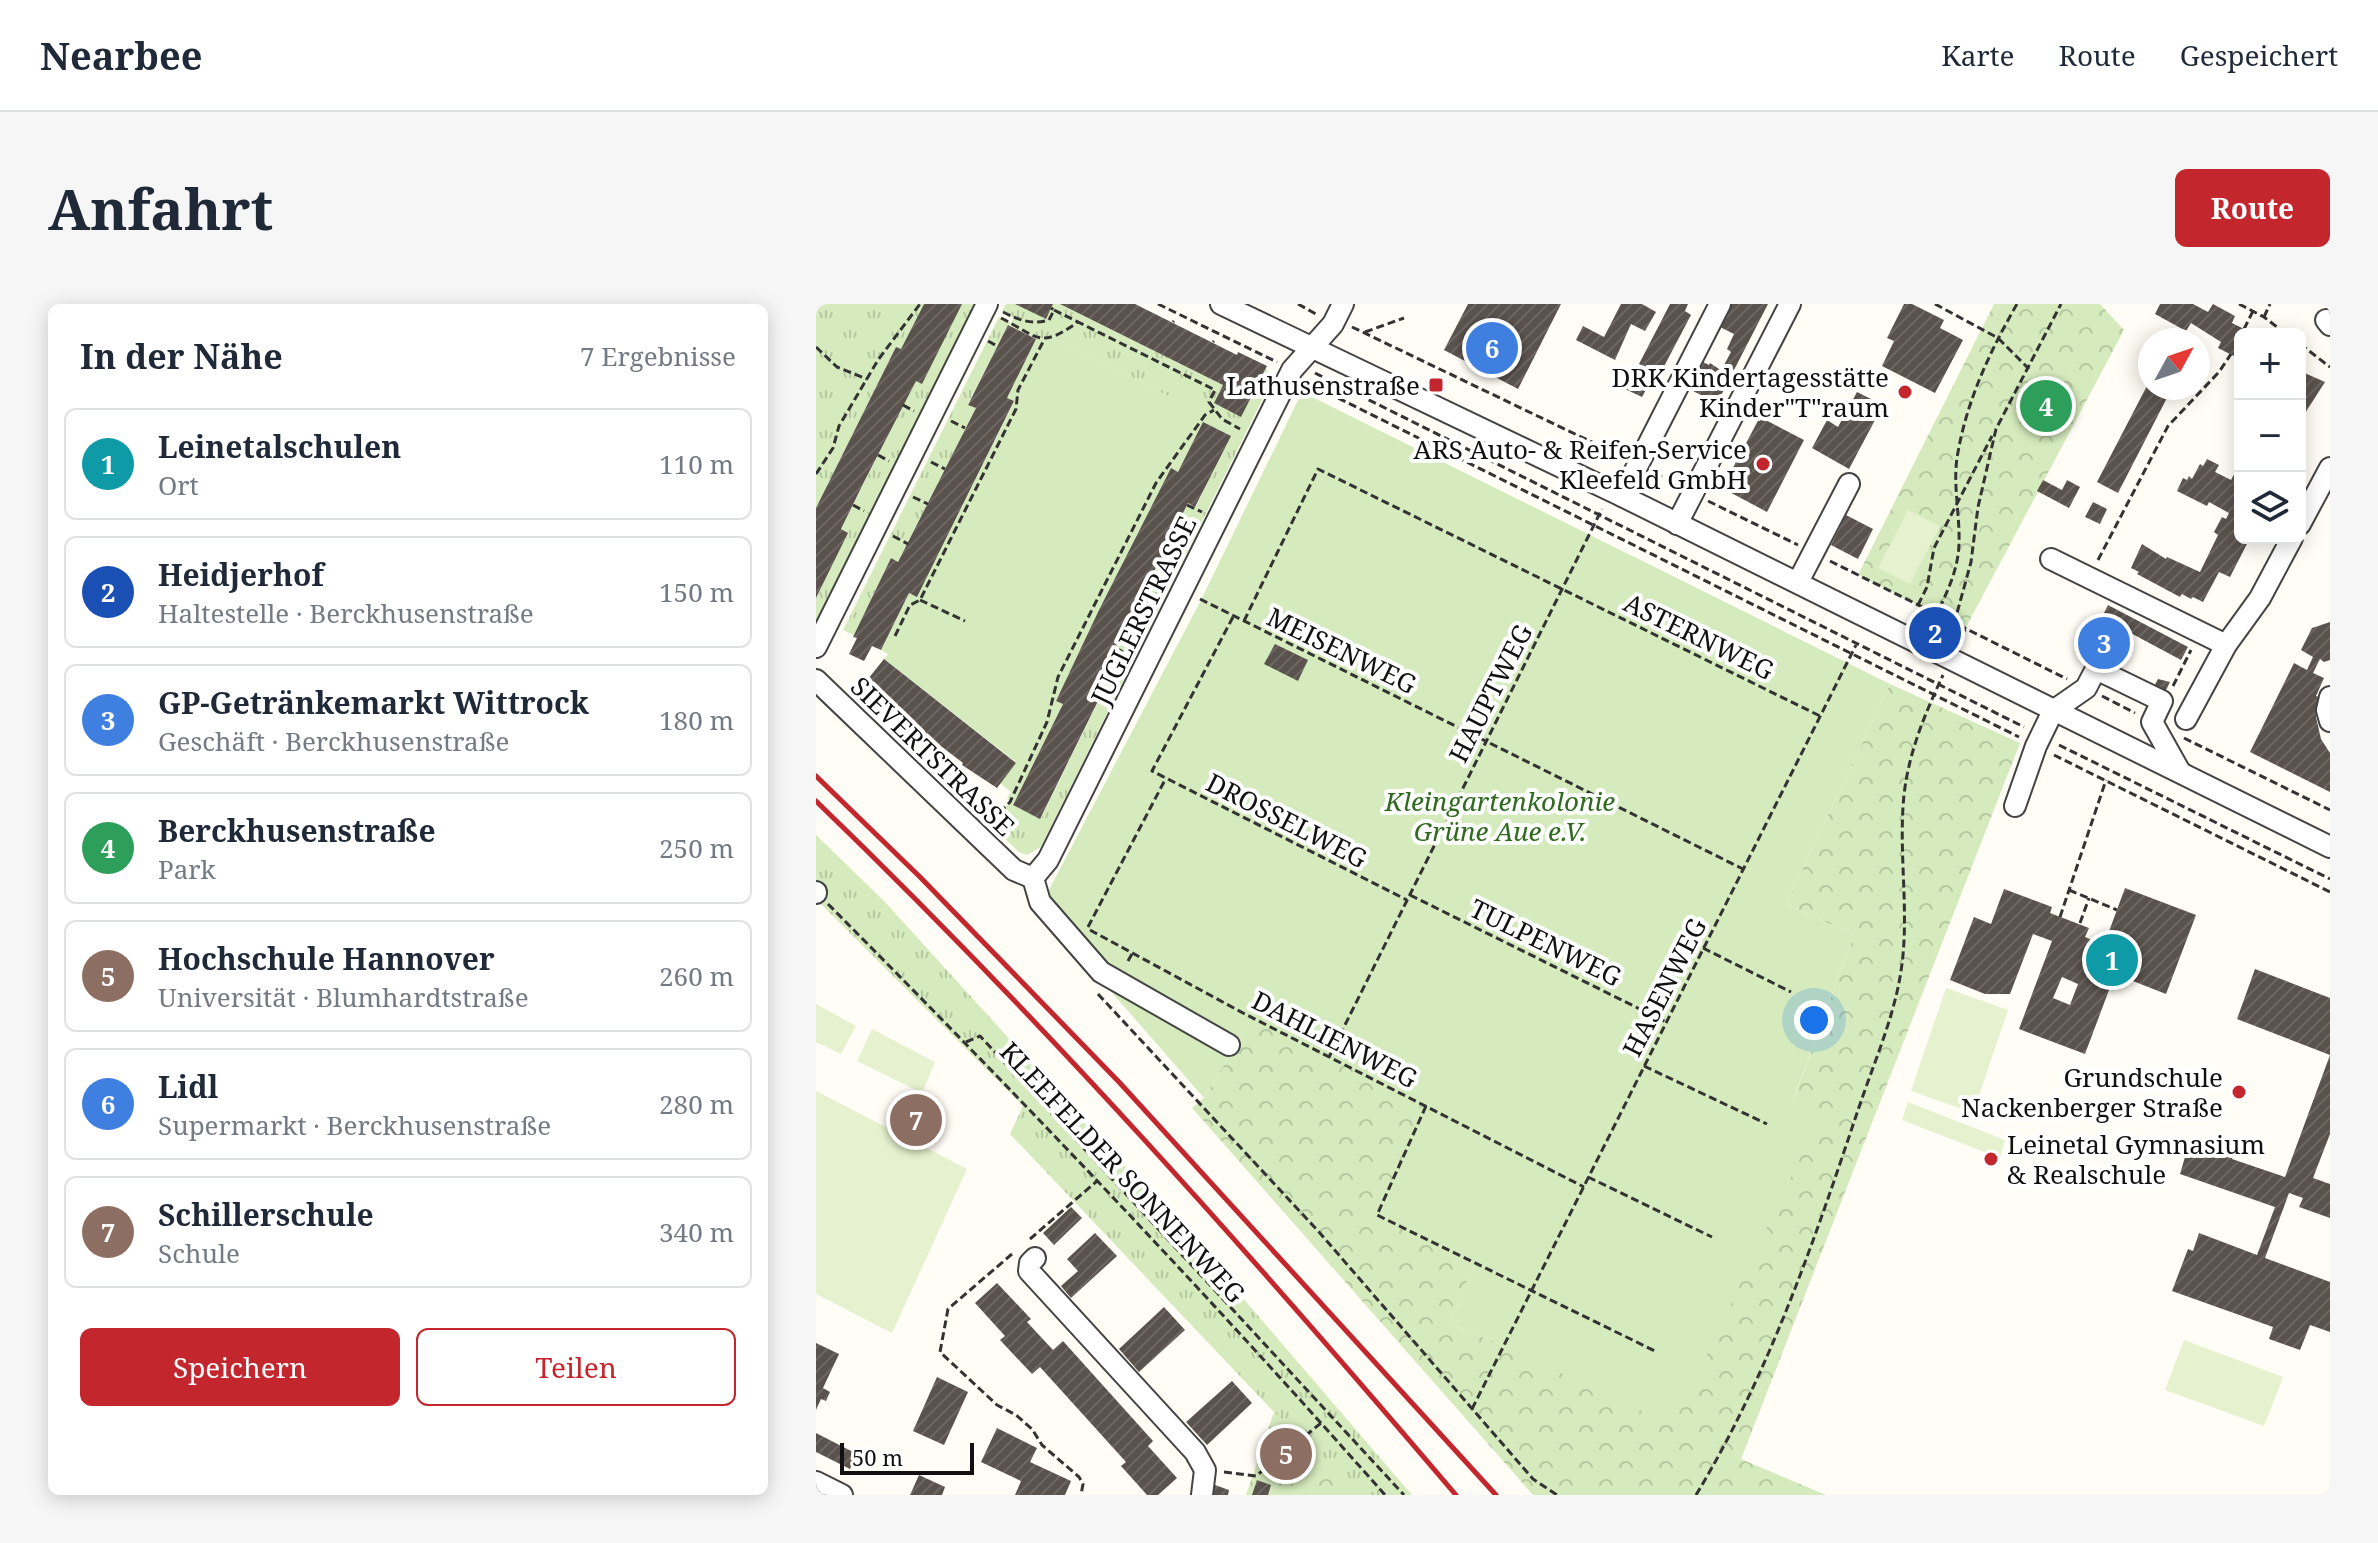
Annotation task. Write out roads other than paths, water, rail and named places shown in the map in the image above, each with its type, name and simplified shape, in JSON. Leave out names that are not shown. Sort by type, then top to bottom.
[{"type":"street","points":[[1221,304],[1798,582],[2330,847]]},
{"type":"street","points":[[1311,349],[1333,324],[1343,304]]},
{"type":"street","points":[[1622,496],[1720,304]]},
{"type":"street","points":[[1677,524],[1790,304]]},
{"type":"street","points":[[816,647],[991,308]]},
{"type":"street","name":"JUGLERSTRASSE","points":[[1023,874],[1048,860],[1292,370],[1311,349]]},
{"type":"street","points":[[2306,516],[2325,490],[2330,468]]},
{"type":"street","points":[[1798,582],[1849,484]]},
{"type":"street","points":[[2183,727],[2226,645],[2260,598],[2289,544]]},
{"type":"street","points":[[2051,559],[2226,645]]},
{"type":"street","points":[[2015,806],[2038,741],[2053,711],[2086,688],[2096,669],[2162,701],[2152,722],[2179,770]]},
{"type":"street","name":"SIEVERTSTRASSE","points":[[816,680],[978,836],[1023,874]]},
{"type":"street","points":[[2330,697],[2327,710],[2330,721]]},
{"type":"street","points":[[1023,874],[1040,902],[1101,972],[1229,1045]]},
{"type":"street","points":[[1030,1251],[1029,1271],[1195,1452],[1205,1470],[1202,1495]]},
{"type":"street","points":[[816,1482],[842,1495]]},
{"type":"railway","points":[[816,776],[920,877],[1119,1082],[1496,1495]]},
{"type":"railway","points":[[816,801],[983,968],[1145,1140],[1456,1495]]},
{"type":"place","name":"Lidl","points":[[1492,348]]},
{"type":"place","name":"Lathusenstraße","points":[[1436,385]]},
{"type":"place","name":"DRK Kindertagesstätte Kinder\"T\"raum","points":[[1905,392]]},
{"type":"place","name":"Berckhusenstraße","points":[[2046,406]]},
{"type":"place","name":"ARS Auto- & Reifen-Service Kleefeld GmbH","points":[[1763,464]]},
{"type":"place","name":"Heidjerhof","points":[[1935,633]]},
{"type":"place","name":"GP-Getränkemarkt Wittrock","points":[[2104,643]]},
{"type":"place","name":"Leinetalschulen","points":[[2112,960]]},
{"type":"place","name":"Grundschule Nackenberger Straße","points":[[2239,1092]]},
{"type":"place","name":"Schillerschule","points":[[916,1120]]},
{"type":"place","name":"Leinetal Gymnasium & Realschule","points":[[1991,1159]]},
{"type":"place","name":"Hochschule Hannover","points":[[1286,1454]]},
{"type":"park label","name":"Kleingartenkolonie Grüne Aue e.V.","points":[[1500,816]]}]
